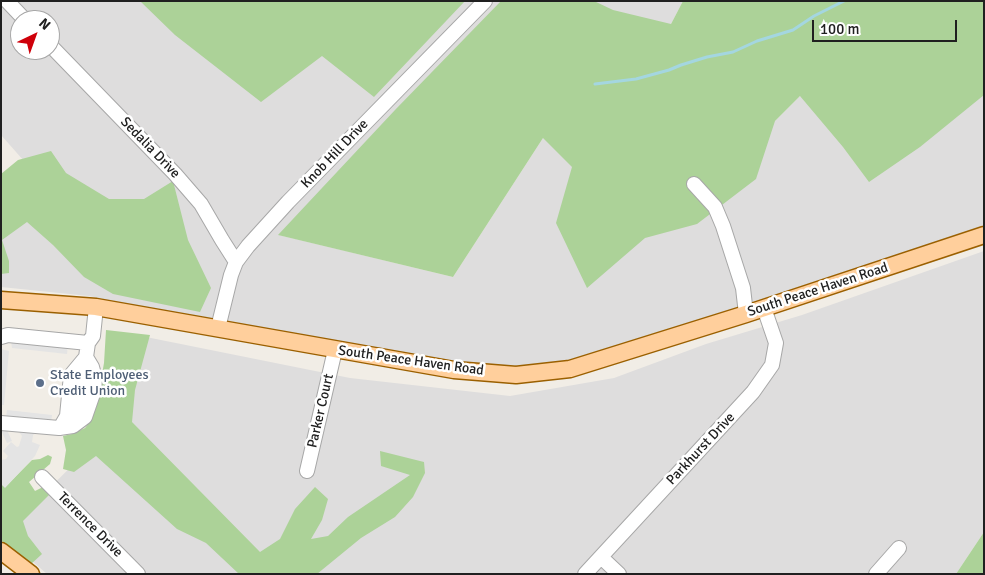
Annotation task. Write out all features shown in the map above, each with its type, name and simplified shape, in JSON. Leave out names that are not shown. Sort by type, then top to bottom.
[{"type":"main road","name":"South Peace Haven Road","points":[[1,300],[96,307],[454,370],[516,375],[570,369],[746,314],[984,235]]},
{"type":"main road","points":[[1,551],[32,574]]},
{"type":"street","name":"Knob Hill Drive","points":[[218,328],[227,289],[236,262],[248,246],[288,202],[485,1]]},
{"type":"street","name":"Sedalia Drive","points":[[60,55],[176,174],[201,204],[236,262]]},
{"type":"street","points":[[694,184],[715,207],[723,226],[743,288],[746,314]]},
{"type":"street","points":[[60,428],[67,416],[71,375],[87,354],[93,336],[96,307]]},
{"type":"street","name":"Parkhurst Drive","points":[[585,574],[753,392],[772,365],[776,343],[764,308]]},
{"type":"street","points":[[1,337],[8,335],[87,354]]},
{"type":"street","name":"Parker Court","points":[[307,471],[335,350]]},
{"type":"street","points":[[1,423],[60,428],[73,426],[80,422],[90,407],[94,391],[92,367],[87,354]]},
{"type":"street","name":"Terrence Drive","points":[[42,477],[138,574]]},
{"type":"street","points":[[876,574],[899,548]]},
{"type":"street","points":[[601,558],[619,574]]},
{"type":"shaded area","points":[[1,1],[683,1],[671,24],[279,235],[453,277],[543,138],[775,121],[800,96],[979,97],[984,95],[984,234],[566,368],[493,369],[267,334],[89,296],[1,287],[1,235],[47,187],[1,135]]},
{"type":"shaded area","points":[[984,251],[984,532],[956,574],[47,574],[2,535],[93,445],[141,336],[350,378],[510,396],[614,378],[706,344],[802,315]]},
{"type":"shaded area","points":[[8,328],[69,334],[67,354],[12,348],[11,341],[2,343],[1,346],[1,331]]},
{"type":"shaded area","points":[[1,349],[9,351],[4,405],[1,405]]},
{"type":"shaded area","points":[[7,410],[52,415],[51,422],[33,435],[32,442],[40,445],[35,456],[5,488],[1,484],[1,460],[6,459],[8,456],[3,451],[11,442],[17,447],[19,446],[22,436],[19,432],[7,430],[12,441],[7,443],[1,430],[1,418],[6,418]]},
{"type":"green space","points":[[140,1],[465,1],[374,97],[322,56],[261,102],[175,35]]},
{"type":"green space","points":[[501,1],[594,1],[613,10],[671,24],[683,1],[984,1],[984,95],[920,147],[869,182],[843,147],[800,96],[775,121],[756,179],[697,224],[645,238],[587,288],[556,223],[572,167],[543,138],[453,277],[278,235],[395,110]]},
{"type":"green space","points":[[51,151],[66,173],[109,199],[144,199],[173,181],[188,240],[211,288],[200,312],[113,294],[84,277],[53,245],[27,222],[2,240],[9,261],[9,273],[1,274],[1,174],[18,160]]},
{"type":"green space","points":[[106,330],[150,335],[135,390],[132,422],[260,552],[280,539],[295,509],[315,487],[328,499],[322,520],[311,539],[328,536],[348,517],[410,475],[381,466],[380,451],[424,462],[425,473],[413,497],[395,517],[361,538],[317,574],[239,574],[206,543],[177,529],[96,456],[74,472],[63,469],[66,450],[63,436],[85,428],[92,419],[96,408],[104,363]]},
{"type":"green space","points":[[48,455],[52,457],[50,464],[29,482],[35,491],[43,487],[50,494],[23,521],[28,536],[42,554],[30,565],[10,550],[1,540],[1,484],[5,487],[32,460]]},
{"type":"green space","points":[[984,532],[984,574],[956,574]]},
{"type":"waterway","points":[[595,84],[636,79],[707,57],[733,52],[757,41],[793,30],[814,16],[844,1]]},
{"type":"place","name":"State Employees Credit Union","points":[[40,383]]}]
